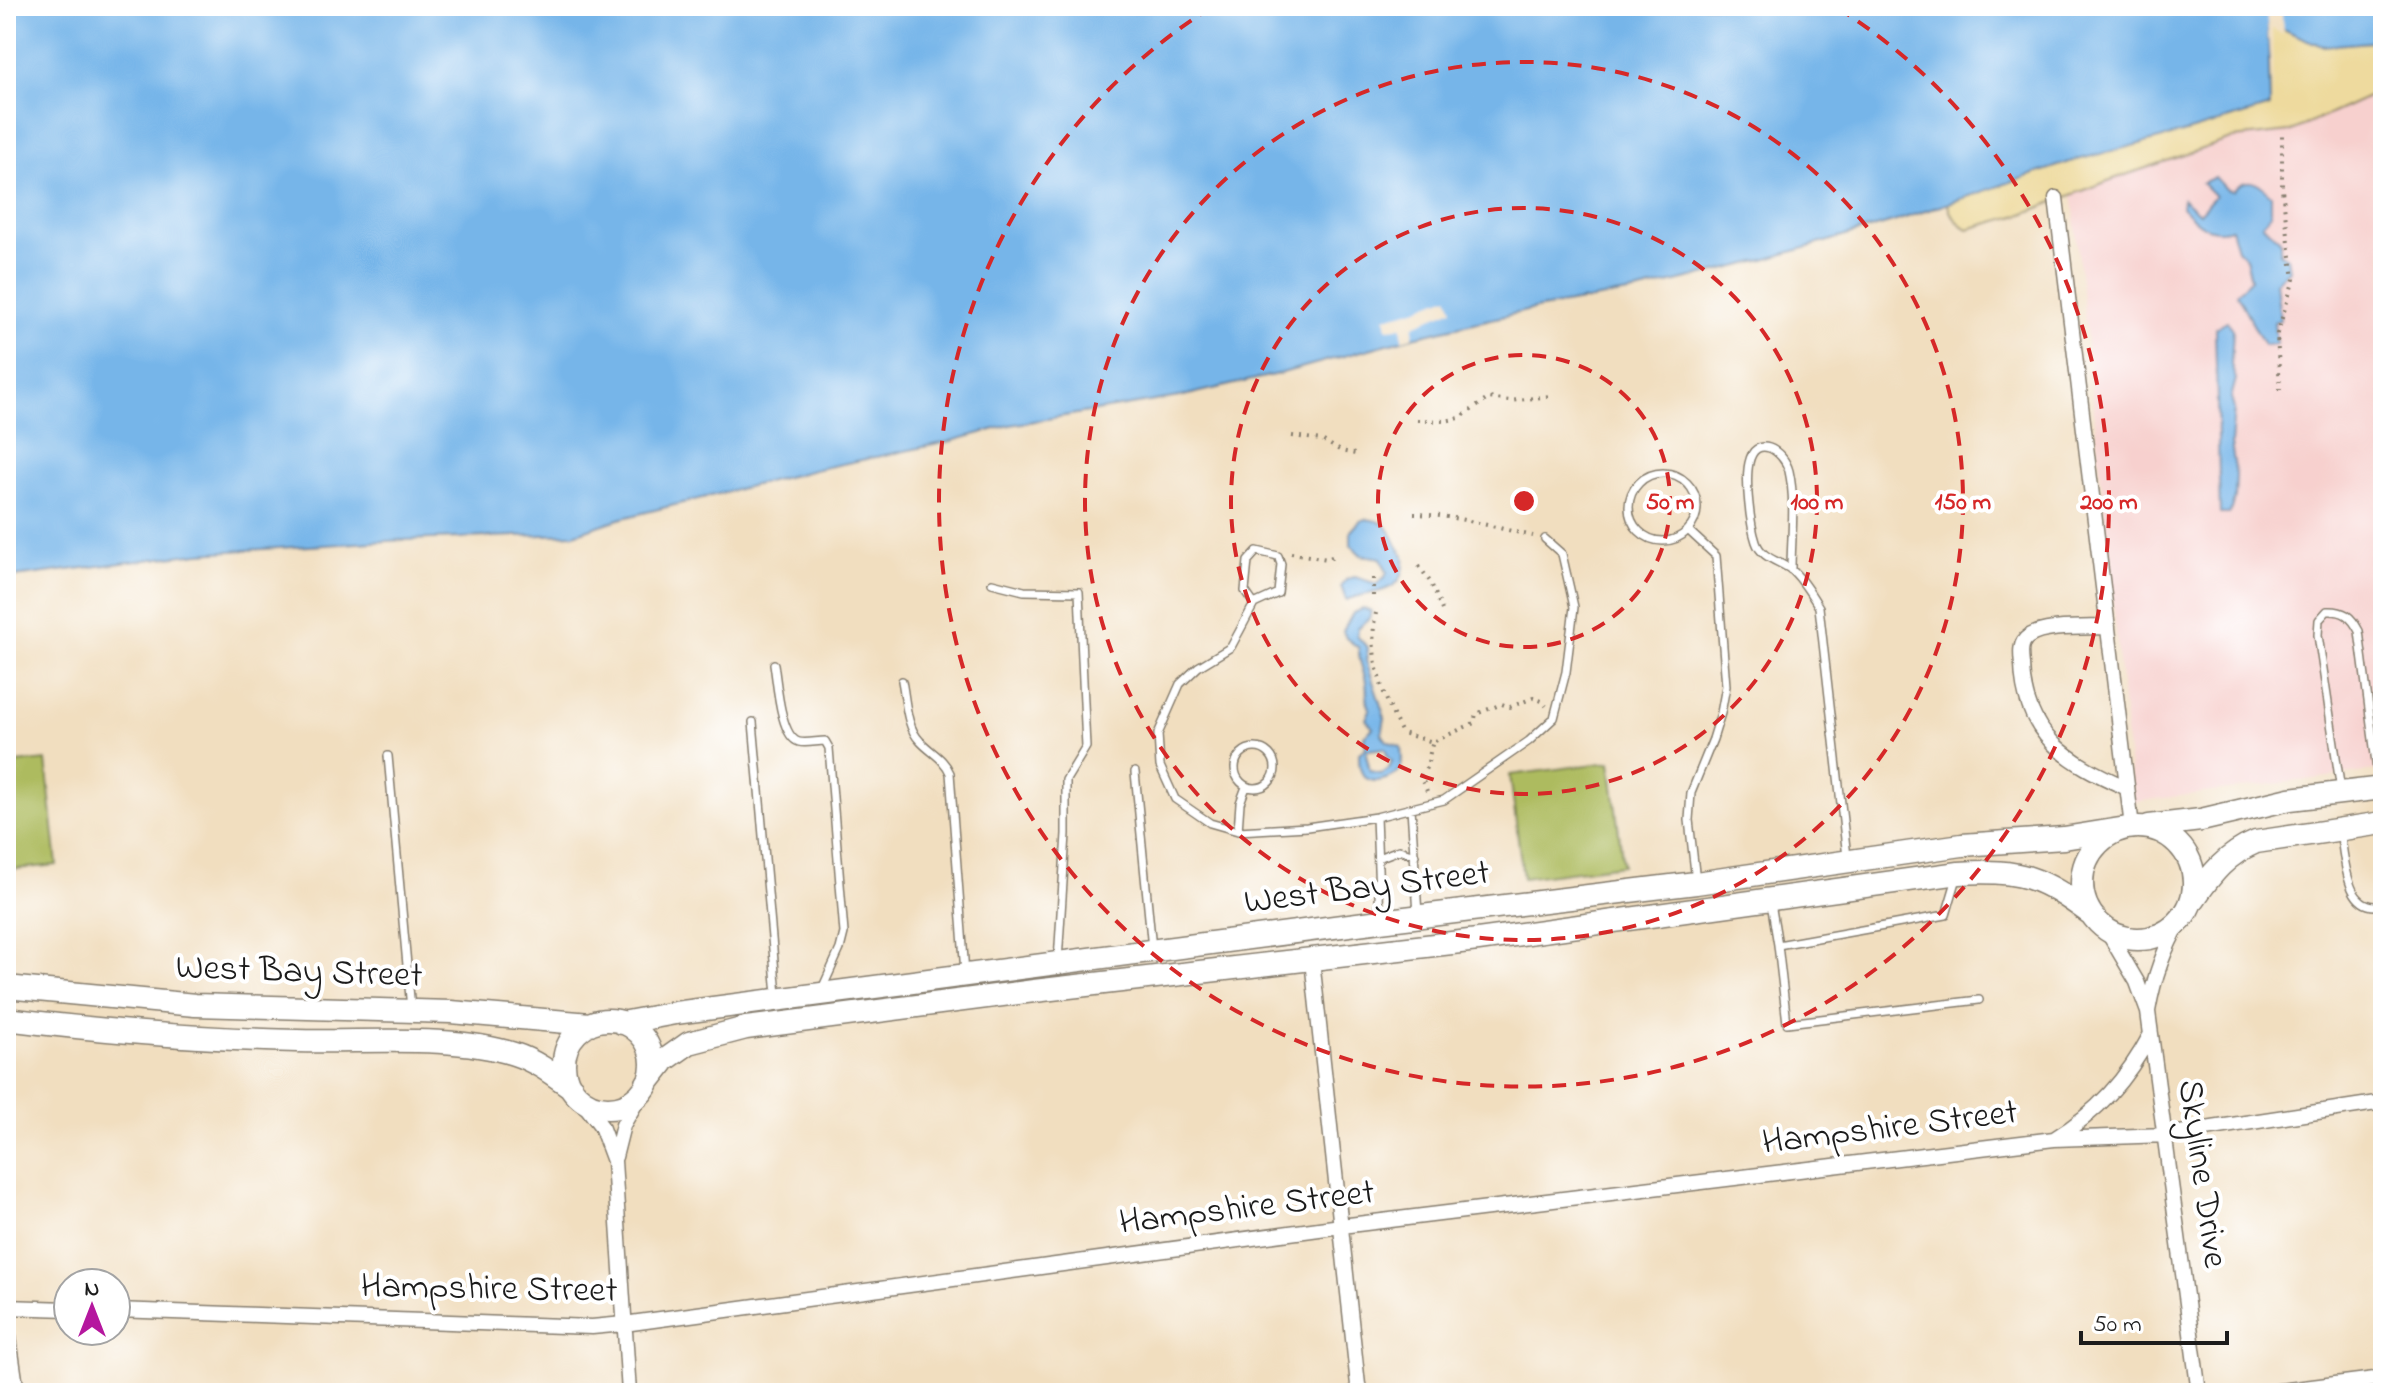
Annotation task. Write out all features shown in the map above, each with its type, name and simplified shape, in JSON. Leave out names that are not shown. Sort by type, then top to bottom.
[{"type":"main road","name":"West Bay Street","points":[[622,1023],[777,999],[1696,883],[1962,845],[2075,837],[2201,820],[2290,799],[2381,788]]},
{"type":"main road","points":[[2187,910],[2195,876],[2186,853],[2168,835],[2132,828],[2101,841],[2087,859],[2082,892],[2098,922],[2125,938],[2146,939],[2166,932],[2187,910],[2223,861],[2239,849],[2256,842],[2383,823]]},
{"type":"main road","name":"West Bay Street","points":[[644,1088],[665,1060],[689,1043],[746,1028],[1312,960],[1959,873],[2013,872],[2035,878],[2052,886],[2098,922]]},
{"type":"main road","name":"West Bay Street","points":[[6,987],[195,1005],[515,1016],[590,1024]]},
{"type":"main road","name":"West Bay Street","points":[[6,1019],[114,1032],[462,1045],[515,1054],[537,1064],[575,1092]]},
{"type":"main road","points":[[603,1021],[622,1023],[635,1030],[648,1046],[652,1066],[644,1088],[626,1104],[609,1108],[593,1105],[575,1092],[564,1067],[567,1050],[576,1034],[590,1024],[603,1021]]},
{"type":"street","points":[[2056,198],[2132,828]]},
{"type":"street","points":[[2108,627],[2045,630],[2032,634],[2024,640],[2021,650],[2022,680],[2030,712],[2045,736],[2069,759],[2127,788]]},
{"type":"street","name":"Skyline Drive","points":[[2148,1012],[2154,979],[2165,947],[2187,910]]},
{"type":"street","name":"Skyline Drive","points":[[2098,922],[2130,969],[2148,1012],[2199,1393]]},
{"type":"street","points":[[1312,960],[1359,1390]]},
{"type":"street","points":[[2054,1139],[2083,1121],[2108,1097],[2129,1072],[2151,1034]]},
{"type":"street","points":[[614,1161],[623,1125],[644,1088]]},
{"type":"street","points":[[575,1092],[601,1126],[614,1161],[629,1393]]},
{"type":"street","name":"Hampshire Street","points":[[132,1311],[592,1327],[1341,1226],[2054,1139],[2166,1135],[2383,1102]]},
{"type":"street","points":[[6,1307],[52,1308]]},
{"type":"street","points":[[6,1317],[17,1393]]},
{"type":"street","points":[[2264,1393],[2383,1378]]},
{"type":"lane","points":[[1791,570],[1788,470],[1781,453],[1773,447],[1762,447],[1752,454],[1748,465],[1751,515],[1757,545],[1772,562],[1791,570],[1819,607],[1848,860]]},
{"type":"lane","points":[[1671,473],[1687,482],[1697,497],[1697,515],[1689,531],[1673,540],[1655,541],[1639,532],[1630,517],[1629,499],[1638,483],[1653,474],[1671,473]]},
{"type":"lane","points":[[1689,531],[1716,556],[1726,686],[1713,739],[1691,793],[1689,820],[1696,883]]},
{"type":"lane","points":[[1254,604],[1245,591],[1248,561],[1257,551],[1278,556],[1281,564],[1278,593],[1254,604],[1231,647],[1198,667],[1180,684],[1158,734],[1160,766],[1175,799],[1210,823],[1238,831],[1307,827],[1376,817],[1444,800],[1517,749],[1554,718],[1566,672],[1574,607],[1562,554],[1545,539]]},
{"type":"lane","points":[[992,583],[1024,591],[1079,592],[1086,747],[1066,780],[1058,963]]},
{"type":"lane","points":[[2341,793],[2318,635],[2319,620],[2327,611],[2338,610],[2352,617],[2359,631],[2381,788]]},
{"type":"lane","points":[[774,664],[782,718],[790,737],[799,742],[825,741],[829,748],[844,933],[820,994]]},
{"type":"lane","points":[[902,681],[911,729],[919,741],[946,763],[950,773],[965,975]]},
{"type":"lane","points":[[753,722],[777,999]]},
{"type":"lane","points":[[1250,748],[1265,750],[1274,761],[1273,777],[1262,787],[1246,787],[1235,774],[1237,757],[1250,748]]},
{"type":"lane","points":[[388,756],[411,1011]]},
{"type":"lane","points":[[1135,772],[1152,951]]},
{"type":"lane","points":[[1238,831],[1240,803],[1246,787]]},
{"type":"lane","points":[[1411,808],[1419,916]]},
{"type":"lane","points":[[1376,817],[1380,921]]},
{"type":"lane","points":[[2339,829],[2352,890],[2360,903],[2374,907],[2383,905]]},
{"type":"lane","points":[[1378,858],[1399,850],[1415,855]]},
{"type":"lane","points":[[1778,945],[1946,915],[1959,873]]},
{"type":"lane","points":[[1770,899],[1787,1023],[1979,1000]]},
{"type":"path","points":[[2280,390],[2277,334],[2294,279],[2282,190],[2282,133]]},
{"type":"path","points":[[1417,420],[1460,418],[1489,398],[1510,401],[1550,396]]},
{"type":"path","points":[[1292,436],[1322,440],[1341,451],[1355,454]]},
{"type":"path","points":[[1414,514],[1463,519],[1477,525],[1545,539]]},
{"type":"path","points":[[1278,556],[1286,552],[1327,559],[1336,555]]},
{"type":"path","points":[[1419,566],[1431,583],[1442,610]]},
{"type":"path","points":[[1373,578],[1373,598]]},
{"type":"path","points":[[1376,613],[1373,625],[1376,663],[1385,700],[1402,733],[1433,742],[1474,723],[1476,714],[1502,704],[1510,707],[1533,698],[1542,701],[1554,718]]},
{"type":"path","points":[[1432,803],[1421,776],[1429,767],[1433,742]]},
{"type":"shaded area","points":[[2383,33],[2383,770],[2133,802],[2069,160]]},
{"type":"green space","points":[[46,760],[57,865],[6,870],[6,764]]},
{"type":"green space","points":[[1610,762],[1623,865],[1523,878],[1510,775]]},
{"type":"sand","points":[[2383,8],[2383,90],[2290,132],[2234,138],[2023,214],[1968,229],[1952,215],[1948,200],[1957,163],[2267,23]]},
{"type":"water","points":[[6,6],[2383,6],[2383,41],[2322,46],[2268,23],[2270,107],[2073,161],[1893,222],[1764,260],[1640,291],[1535,309],[1413,337],[1179,397],[1010,425],[948,442],[818,469],[619,519],[574,534],[403,540],[199,553],[6,578]]},
{"type":"water","points":[[2215,177],[2227,190],[2233,191],[2243,183],[2252,182],[2271,195],[2271,214],[2262,224],[2280,240],[2280,254],[2287,257],[2289,270],[2276,282],[2280,320],[2274,322],[2276,344],[2264,345],[2236,293],[2251,279],[2246,258],[2237,249],[2231,228],[2209,228],[2182,207],[2183,199],[2199,213],[2215,196],[2202,183]]},
{"type":"water","points":[[2227,321],[2233,329],[2231,365],[2236,379],[2231,398],[2234,409],[2231,444],[2236,475],[2235,498],[2229,514],[2220,514],[2215,328]]},
{"type":"water","points":[[1366,519],[1388,528],[1404,555],[1404,569],[1394,585],[1346,600],[1341,586],[1347,579],[1355,577],[1377,584],[1387,572],[1381,558],[1361,555],[1351,545],[1351,531]]},
{"type":"water","points":[[1363,609],[1371,611],[1369,619],[1358,628],[1357,636],[1368,648],[1366,660],[1385,718],[1382,734],[1387,741],[1401,747],[1401,767],[1395,774],[1380,780],[1366,778],[1360,767],[1359,753],[1366,748],[1364,736],[1373,728],[1366,719],[1370,710],[1359,648],[1346,638],[1343,631],[1353,613]],"holes":[[[1385,748],[1392,761],[1389,769],[1382,774],[1370,771],[1366,754],[1368,750]]]},
{"type":"pier","points":[[2266,6],[2304,6],[2304,11],[2282,13],[2283,34],[2272,29],[2273,109]]},
{"type":"pier","points":[[1448,296],[1453,309],[1414,325],[1413,337],[1402,340],[1402,327],[1387,328],[1385,317]]}]
